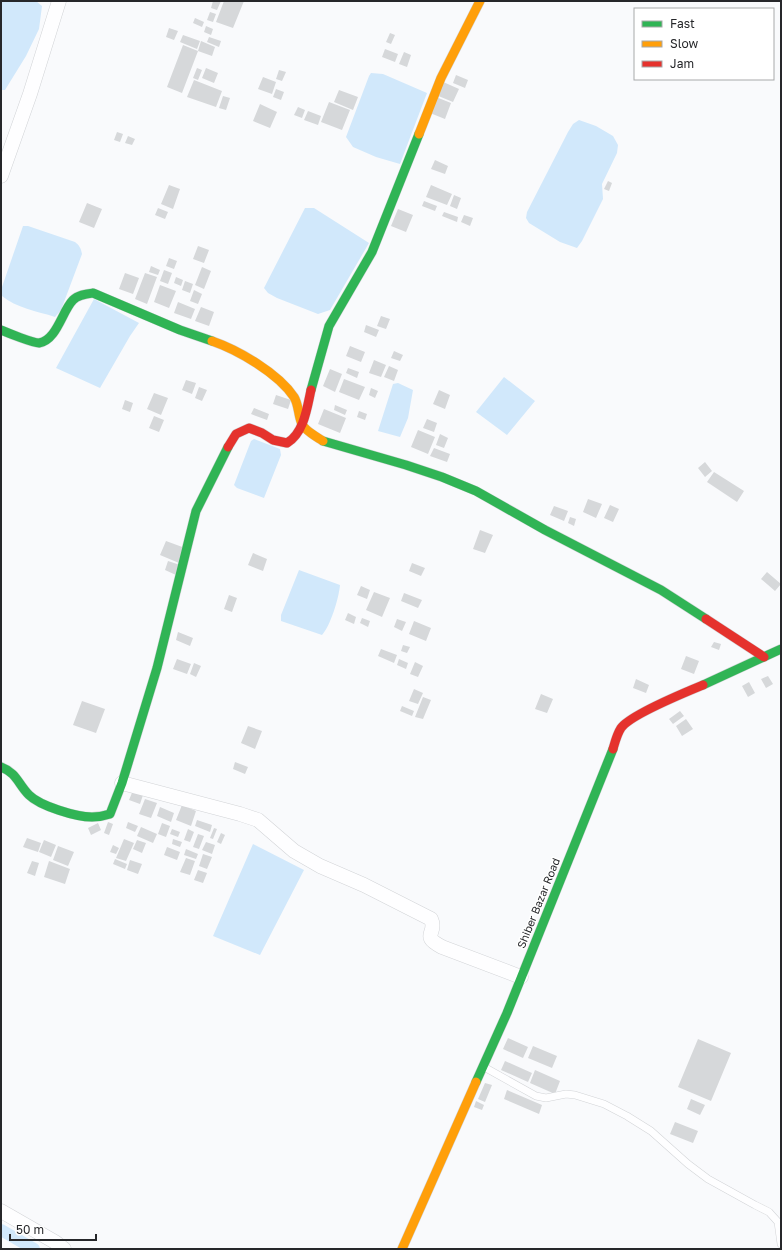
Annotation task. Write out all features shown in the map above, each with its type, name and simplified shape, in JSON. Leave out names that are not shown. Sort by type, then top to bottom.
[{"type":"street","points":[[1,176],[30,94],[59,1]]},
{"type":"street","points":[[1,767],[14,773],[29,796],[46,805],[89,817],[101,817],[110,814],[122,783],[157,668],[196,511],[232,439],[236,434],[249,428],[262,432],[273,440],[287,443],[292,440],[302,425],[330,326],[372,252],[438,85],[480,1]]},
{"type":"street","points":[[1,330],[38,343],[47,340],[53,333],[73,300],[83,294],[93,293],[180,330],[227,346],[263,368],[284,384],[295,399],[302,425],[322,441],[442,477],[476,491],[545,530],[661,590],[764,657]]},
{"type":"street","name":"Shiber Bazar Road","points":[[402,1249],[483,1067],[521,977],[621,728],[629,721],[654,707],[781,649]]},
{"type":"street","points":[[122,783],[258,820],[294,852],[431,919],[433,926],[430,933],[430,938],[433,942],[442,947],[521,977]]},
{"type":"street","points":[[1,1211],[55,1242],[64,1249]]},
{"type":"lane","points":[[483,1067],[536,1096],[546,1098],[566,1094],[575,1095],[604,1104],[627,1116],[651,1131],[688,1164],[708,1179],[769,1212],[778,1222],[781,1244]]},
{"type":"water","points":[[1,1],[36,1],[42,6],[39,29],[26,56],[5,90],[1,90]]},
{"type":"water","points":[[371,73],[383,74],[427,93],[400,164],[376,157],[353,147],[346,137]]},
{"type":"water","points":[[579,120],[596,126],[613,136],[618,145],[617,153],[602,184],[603,199],[577,248],[560,242],[529,223],[526,218],[527,212],[568,132],[573,124]]},
{"type":"water","points":[[305,208],[314,208],[369,243],[330,310],[318,314],[277,298],[268,293],[264,288]]},
{"type":"water","points":[[23,226],[28,226],[75,242],[81,250],[82,254],[61,310],[55,317],[14,304],[2,296],[2,287]]},
{"type":"water","points":[[94,299],[139,323],[100,388],[56,368]]},
{"type":"water","points":[[504,377],[535,401],[507,435],[476,412]]},
{"type":"water","points":[[398,383],[413,390],[408,418],[400,437],[378,431],[393,384]]},
{"type":"water","points":[[254,439],[280,449],[281,455],[264,498],[237,488],[234,485],[251,441]]},
{"type":"water","points":[[299,570],[340,585],[334,612],[322,635],[281,621],[281,615]]},
{"type":"water","points":[[253,844],[304,870],[260,955],[213,936]]},
{"type":"building","points":[[213,1],[221,1],[217,10],[211,8]]},
{"type":"building","points":[[224,1],[244,1],[233,28],[216,22]]},
{"type":"building","points":[[210,12],[216,14],[213,22],[207,20]]},
{"type":"building","points":[[195,18],[204,22],[202,27],[193,23]]},
{"type":"building","points":[[206,26],[213,29],[211,35],[204,32]]},
{"type":"building","points":[[169,28],[178,31],[174,40],[166,37]]},
{"type":"building","points":[[390,33],[395,35],[391,44],[386,42]]},
{"type":"building","points":[[183,35],[200,41],[197,49],[180,42]]},
{"type":"building","points":[[209,37],[221,41],[219,47],[207,42]]},
{"type":"building","points":[[201,41],[215,47],[212,56],[198,51]]},
{"type":"building","points":[[183,45],[198,51],[182,93],[167,87]]},
{"type":"building","points":[[385,49],[398,54],[395,62],[382,57]]},
{"type":"building","points":[[404,52],[411,55],[407,67],[399,64]]},
{"type":"building","points":[[197,68],[202,70],[198,80],[193,78]]},
{"type":"building","points":[[206,68],[218,73],[214,83],[202,78]]},
{"type":"building","points":[[279,70],[286,72],[282,81],[276,79]]},
{"type":"building","points":[[456,75],[468,80],[465,88],[453,83]]},
{"type":"building","points":[[263,77],[276,82],[272,94],[258,89]]},
{"type":"building","points":[[194,80],[222,91],[216,107],[187,97]]},
{"type":"building","points":[[441,81],[459,89],[453,102],[436,95]]},
{"type":"building","points":[[276,89],[284,92],[281,100],[273,97]]},
{"type":"building","points":[[339,90],[358,97],[353,110],[334,102]]},
{"type":"building","points":[[223,96],[230,98],[226,110],[219,108]]},
{"type":"building","points":[[436,97],[451,103],[445,119],[430,113]]},
{"type":"building","points":[[329,102],[350,110],[342,130],[321,122]]},
{"type":"building","points":[[260,104],[277,112],[270,128],[253,121]]},
{"type":"building","points":[[298,107],[305,110],[302,118],[294,115]]},
{"type":"building","points":[[308,111],[321,116],[318,125],[304,120]]},
{"type":"building","points":[[117,132],[123,134],[120,142],[114,140]]},
{"type":"building","points":[[128,136],[135,139],[132,145],[125,143]]},
{"type":"building","points":[[435,160],[448,166],[445,174],[431,169]]},
{"type":"building","points":[[608,181],[612,183],[609,191],[604,189]]},
{"type":"building","points":[[169,185],[180,189],[173,209],[161,204]]},
{"type":"building","points":[[431,185],[452,194],[447,205],[426,197]]},
{"type":"building","points":[[454,195],[461,198],[457,209],[450,206]]},
{"type":"building","points":[[424,201],[437,206],[435,211],[422,206]]},
{"type":"building","points":[[87,203],[102,209],[94,228],[79,222]]},
{"type":"building","points":[[158,208],[168,212],[165,219],[155,215]]},
{"type":"building","points":[[398,209],[413,215],[406,232],[391,226]]},
{"type":"building","points":[[444,212],[458,217],[457,222],[442,216]]},
{"type":"building","points":[[464,215],[473,218],[470,226],[461,222]]},
{"type":"building","points":[[198,246],[209,250],[204,263],[193,259]]},
{"type":"building","points":[[169,258],[177,261],[174,269],[166,266]]},
{"type":"building","points":[[151,266],[160,270],[158,275],[149,272]]},
{"type":"building","points":[[202,267],[211,271],[204,289],[195,285]]},
{"type":"building","points":[[164,270],[172,273],[168,284],[160,281]]},
{"type":"building","points":[[125,273],[139,278],[133,294],[119,289]]},
{"type":"building","points":[[145,273],[157,277],[147,304],[135,299]]},
{"type":"building","points":[[176,277],[183,280],[181,286],[174,283]]},
{"type":"building","points":[[185,281],[193,284],[190,293],[182,290]]},
{"type":"building","points":[[160,285],[176,291],[169,308],[154,302]]},
{"type":"building","points":[[194,290],[202,294],[198,304],[190,301]]},
{"type":"building","points":[[178,302],[195,309],[191,319],[174,313]]},
{"type":"building","points":[[201,307],[214,312],[209,326],[195,321]]},
{"type":"building","points":[[381,316],[390,319],[386,329],[377,326]]},
{"type":"building","points":[[366,325],[379,330],[376,337],[364,332]]},
{"type":"building","points":[[350,346],[365,352],[361,362],[346,356]]},
{"type":"building","points":[[394,351],[403,355],[400,361],[391,358]]},
{"type":"building","points":[[374,360],[386,365],[381,377],[369,373]]},
{"type":"building","points":[[389,366],[398,370],[394,381],[384,377]]},
{"type":"building","points":[[348,368],[359,372],[357,378],[346,373]]},
{"type":"building","points":[[330,369],[342,374],[335,392],[323,386]]},
{"type":"building","points":[[344,379],[365,387],[359,400],[339,392]]},
{"type":"building","points":[[186,380],[196,383],[192,394],[182,390]]},
{"type":"building","points":[[199,387],[207,390],[202,401],[195,398]]},
{"type":"building","points":[[371,388],[378,391],[375,398],[369,395]]},
{"type":"building","points":[[439,390],[450,395],[445,409],[433,404]]},
{"type":"building","points":[[154,393],[168,398],[161,415],[147,409]]},
{"type":"building","points":[[276,395],[291,400],[288,409],[273,404]]},
{"type":"building","points":[[125,400],[133,403],[130,412],[122,409]]},
{"type":"building","points":[[335,405],[347,410],[345,415],[334,410]]},
{"type":"building","points":[[254,408],[269,414],[267,420],[251,414]]},
{"type":"building","points":[[324,409],[346,418],[340,433],[318,424]]},
{"type":"building","points":[[359,411],[367,414],[365,420],[357,417]]},
{"type":"building","points":[[154,416],[164,420],[159,432],[149,428]]},
{"type":"building","points":[[427,419],[437,423],[434,432],[423,428]]},
{"type":"building","points":[[418,430],[435,437],[428,454],[411,447]]},
{"type":"building","points":[[440,434],[448,438],[444,448],[436,445]]},
{"type":"building","points":[[434,448],[450,454],[447,462],[430,456]]},
{"type":"building","points":[[705,462],[712,471],[705,477],[698,468]]},
{"type":"building","points":[[714,472],[744,491],[737,502],[707,482]]},
{"type":"building","points":[[588,499],[602,504],[596,518],[583,512]]},
{"type":"building","points":[[610,505],[619,509],[613,522],[604,518]]},
{"type":"building","points":[[554,506],[568,511],[564,521],[550,515]]},
{"type":"building","points":[[570,517],[576,519],[574,526],[568,523]]},
{"type":"building","points":[[480,530],[493,535],[485,553],[473,549]]},
{"type":"building","points":[[166,541],[185,548],[179,563],[160,555]]},
{"type":"building","points":[[253,553],[267,559],[263,571],[248,565]]},
{"type":"building","points":[[168,561],[180,565],[176,575],[165,570]]},
{"type":"building","points":[[412,563],[425,568],[421,576],[409,571]]},
{"type":"building","points":[[767,572],[781,584],[775,591],[761,579]]},
{"type":"building","points":[[361,586],[370,590],[367,599],[357,595]]},
{"type":"building","points":[[374,592],[390,598],[382,617],[366,610]]},
{"type":"building","points":[[404,593],[422,600],[418,608],[401,601]]},
{"type":"building","points":[[229,595],[237,598],[232,612],[224,609]]},
{"type":"building","points":[[348,613],[356,617],[354,624],[345,620]]},
{"type":"building","points":[[362,618],[370,621],[368,627],[360,623]]},
{"type":"building","points":[[397,619],[406,622],[402,631],[394,627]]},
{"type":"building","points":[[414,621],[431,628],[426,641],[409,634]]},
{"type":"building","points":[[178,632],[193,638],[190,646],[176,640]]},
{"type":"building","points":[[714,642],[721,644],[719,650],[711,647]]},
{"type":"building","points":[[403,645],[410,647],[407,653],[401,651]]},
{"type":"building","points":[[381,649],[397,655],[394,663],[378,656]]},
{"type":"building","points":[[686,656],[699,661],[694,674],[681,669]]},
{"type":"building","points":[[177,659],[191,664],[187,674],[173,669]]},
{"type":"building","points":[[399,659],[408,663],[406,669],[397,665]]},
{"type":"building","points":[[415,662],[423,666],[418,677],[410,674]]},
{"type":"building","points":[[194,663],[201,666],[196,677],[190,674]]},
{"type":"building","points":[[768,676],[773,684],[766,688],[761,679]]},
{"type":"building","points":[[636,679],[649,685],[646,693],[633,688]]},
{"type":"building","points":[[749,682],[755,693],[748,697],[742,686]]},
{"type":"building","points":[[414,689],[423,693],[418,704],[409,701]]},
{"type":"building","points":[[541,694],[553,699],[547,713],[535,709]]},
{"type":"building","points":[[423,697],[431,700],[423,719],[415,717]]},
{"type":"building","points":[[82,701],[105,709],[96,733],[73,725]]},
{"type":"building","points":[[402,706],[414,711],[412,716],[400,711]]},
{"type":"building","points":[[680,711],[684,716],[673,724],[669,719]]},
{"type":"building","points":[[686,719],[693,729],[682,736],[676,726]]},
{"type":"building","points":[[248,726],[262,731],[255,749],[241,743]]},
{"type":"building","points":[[235,762],[248,767],[245,774],[233,769]]},
{"type":"building","points":[[134,788],[144,792],[140,804],[129,800]]},
{"type":"building","points":[[145,799],[157,803],[151,818],[139,814]]},
{"type":"building","points":[[182,805],[196,811],[191,826],[176,820]]},
{"type":"building","points":[[160,807],[174,813],[171,822],[157,816]]},
{"type":"building","points":[[197,820],[212,825],[210,832],[195,826]]},
{"type":"building","points":[[108,822],[113,824],[109,835],[104,833]]},
{"type":"building","points":[[128,822],[138,826],[135,832],[126,828]]},
{"type":"building","points":[[98,823],[101,830],[91,835],[88,828]]},
{"type":"building","points":[[162,823],[170,826],[166,837],[158,834]]},
{"type":"building","points":[[141,827],[157,834],[153,843],[137,836]]},
{"type":"building","points":[[214,828],[217,829],[213,839],[210,838]]},
{"type":"building","points":[[172,829],[180,832],[178,837],[170,834]]},
{"type":"building","points":[[188,829],[194,832],[190,842],[184,840]]},
{"type":"building","points":[[221,833],[225,835],[221,844],[217,842]]},
{"type":"building","points":[[198,834],[204,836],[199,849],[193,847]]},
{"type":"building","points":[[27,838],[41,843],[38,852],[23,847]]},
{"type":"building","points":[[124,839],[134,843],[126,861],[116,858]]},
{"type":"building","points":[[173,839],[182,842],[180,847],[172,844]]},
{"type":"building","points":[[44,840],[56,845],[51,857],[39,852]]},
{"type":"building","points":[[137,840],[146,843],[142,853],[133,849]]},
{"type":"building","points":[[206,842],[215,845],[212,854],[202,850]]},
{"type":"building","points":[[113,845],[119,848],[116,854],[110,852]]},
{"type":"building","points":[[58,846],[74,852],[68,866],[53,860]]},
{"type":"building","points":[[167,847],[180,852],[177,860],[164,855]]},
{"type":"building","points":[[186,849],[198,854],[196,859],[184,855]]},
{"type":"building","points":[[203,854],[212,857],[207,869],[199,866]]},
{"type":"building","points":[[186,858],[195,861],[190,875],[180,872]]},
{"type":"building","points":[[115,859],[127,864],[125,869],[113,864]]},
{"type":"building","points":[[130,860],[142,864],[138,874],[127,870]]},
{"type":"building","points":[[32,861],[39,863],[35,876],[27,873]]},
{"type":"building","points":[[49,861],[70,869],[65,884],[44,877]]},
{"type":"building","points":[[198,870],[207,873],[203,883],[194,880]]},
{"type":"building","points":[[508,1038],[528,1047],[523,1058],[503,1049]]},
{"type":"building","points":[[698,1039],[731,1053],[711,1101],[678,1087]]},
{"type":"building","points":[[533,1046],[557,1056],[552,1068],[528,1058]]},
{"type":"building","points":[[505,1061],[532,1073],[528,1082],[501,1070]]},
{"type":"building","points":[[535,1070],[560,1081],[555,1094],[530,1083]]},
{"type":"building","points":[[485,1083],[492,1085],[485,1102],[478,1099]]},
{"type":"building","points":[[507,1090],[542,1105],[539,1114],[504,1099]]},
{"type":"building","points":[[691,1099],[705,1105],[700,1115],[687,1109]]},
{"type":"building","points":[[476,1101],[484,1105],[482,1110],[474,1107]]},
{"type":"building","points":[[675,1122],[698,1131],[693,1143],[670,1134]]},
{"type":"waterway","points":[[1,1230],[34,1249]]},
{"type":"traffic: fast","points":[[311,390],[329,326],[372,252],[419,134]]},
{"type":"traffic: fast","points":[[1,330],[36,343],[45,341],[55,331],[73,300],[85,294],[93,293],[180,330],[212,341]]},
{"type":"traffic: fast","points":[[323,441],[406,465],[442,477],[476,491],[545,530],[661,590],[706,619]]},
{"type":"traffic: fast","points":[[1,767],[11,772],[29,795],[50,807],[85,817],[96,817],[110,814],[122,783],[157,668],[196,511],[228,447]]},
{"type":"traffic: fast","points":[[703,685],[781,649]]},
{"type":"traffic: fast","points":[[476,1082],[507,1013],[613,749]]},
{"type":"traffic: slow","points":[[419,134],[441,78],[480,1]]},
{"type":"traffic: slow","points":[[212,341],[245,356],[278,379],[294,397],[303,426],[323,441]]},
{"type":"traffic: slow","points":[[402,1249],[476,1082]]},
{"type":"traffic: jam","points":[[228,447],[236,434],[249,428],[262,433],[273,440],[287,443],[293,439],[304,420],[311,390]]},
{"type":"traffic: jam","points":[[706,619],[764,657]]},
{"type":"traffic: jam","points":[[613,749],[616,738],[621,728],[626,723],[659,704],[703,685]]}]
